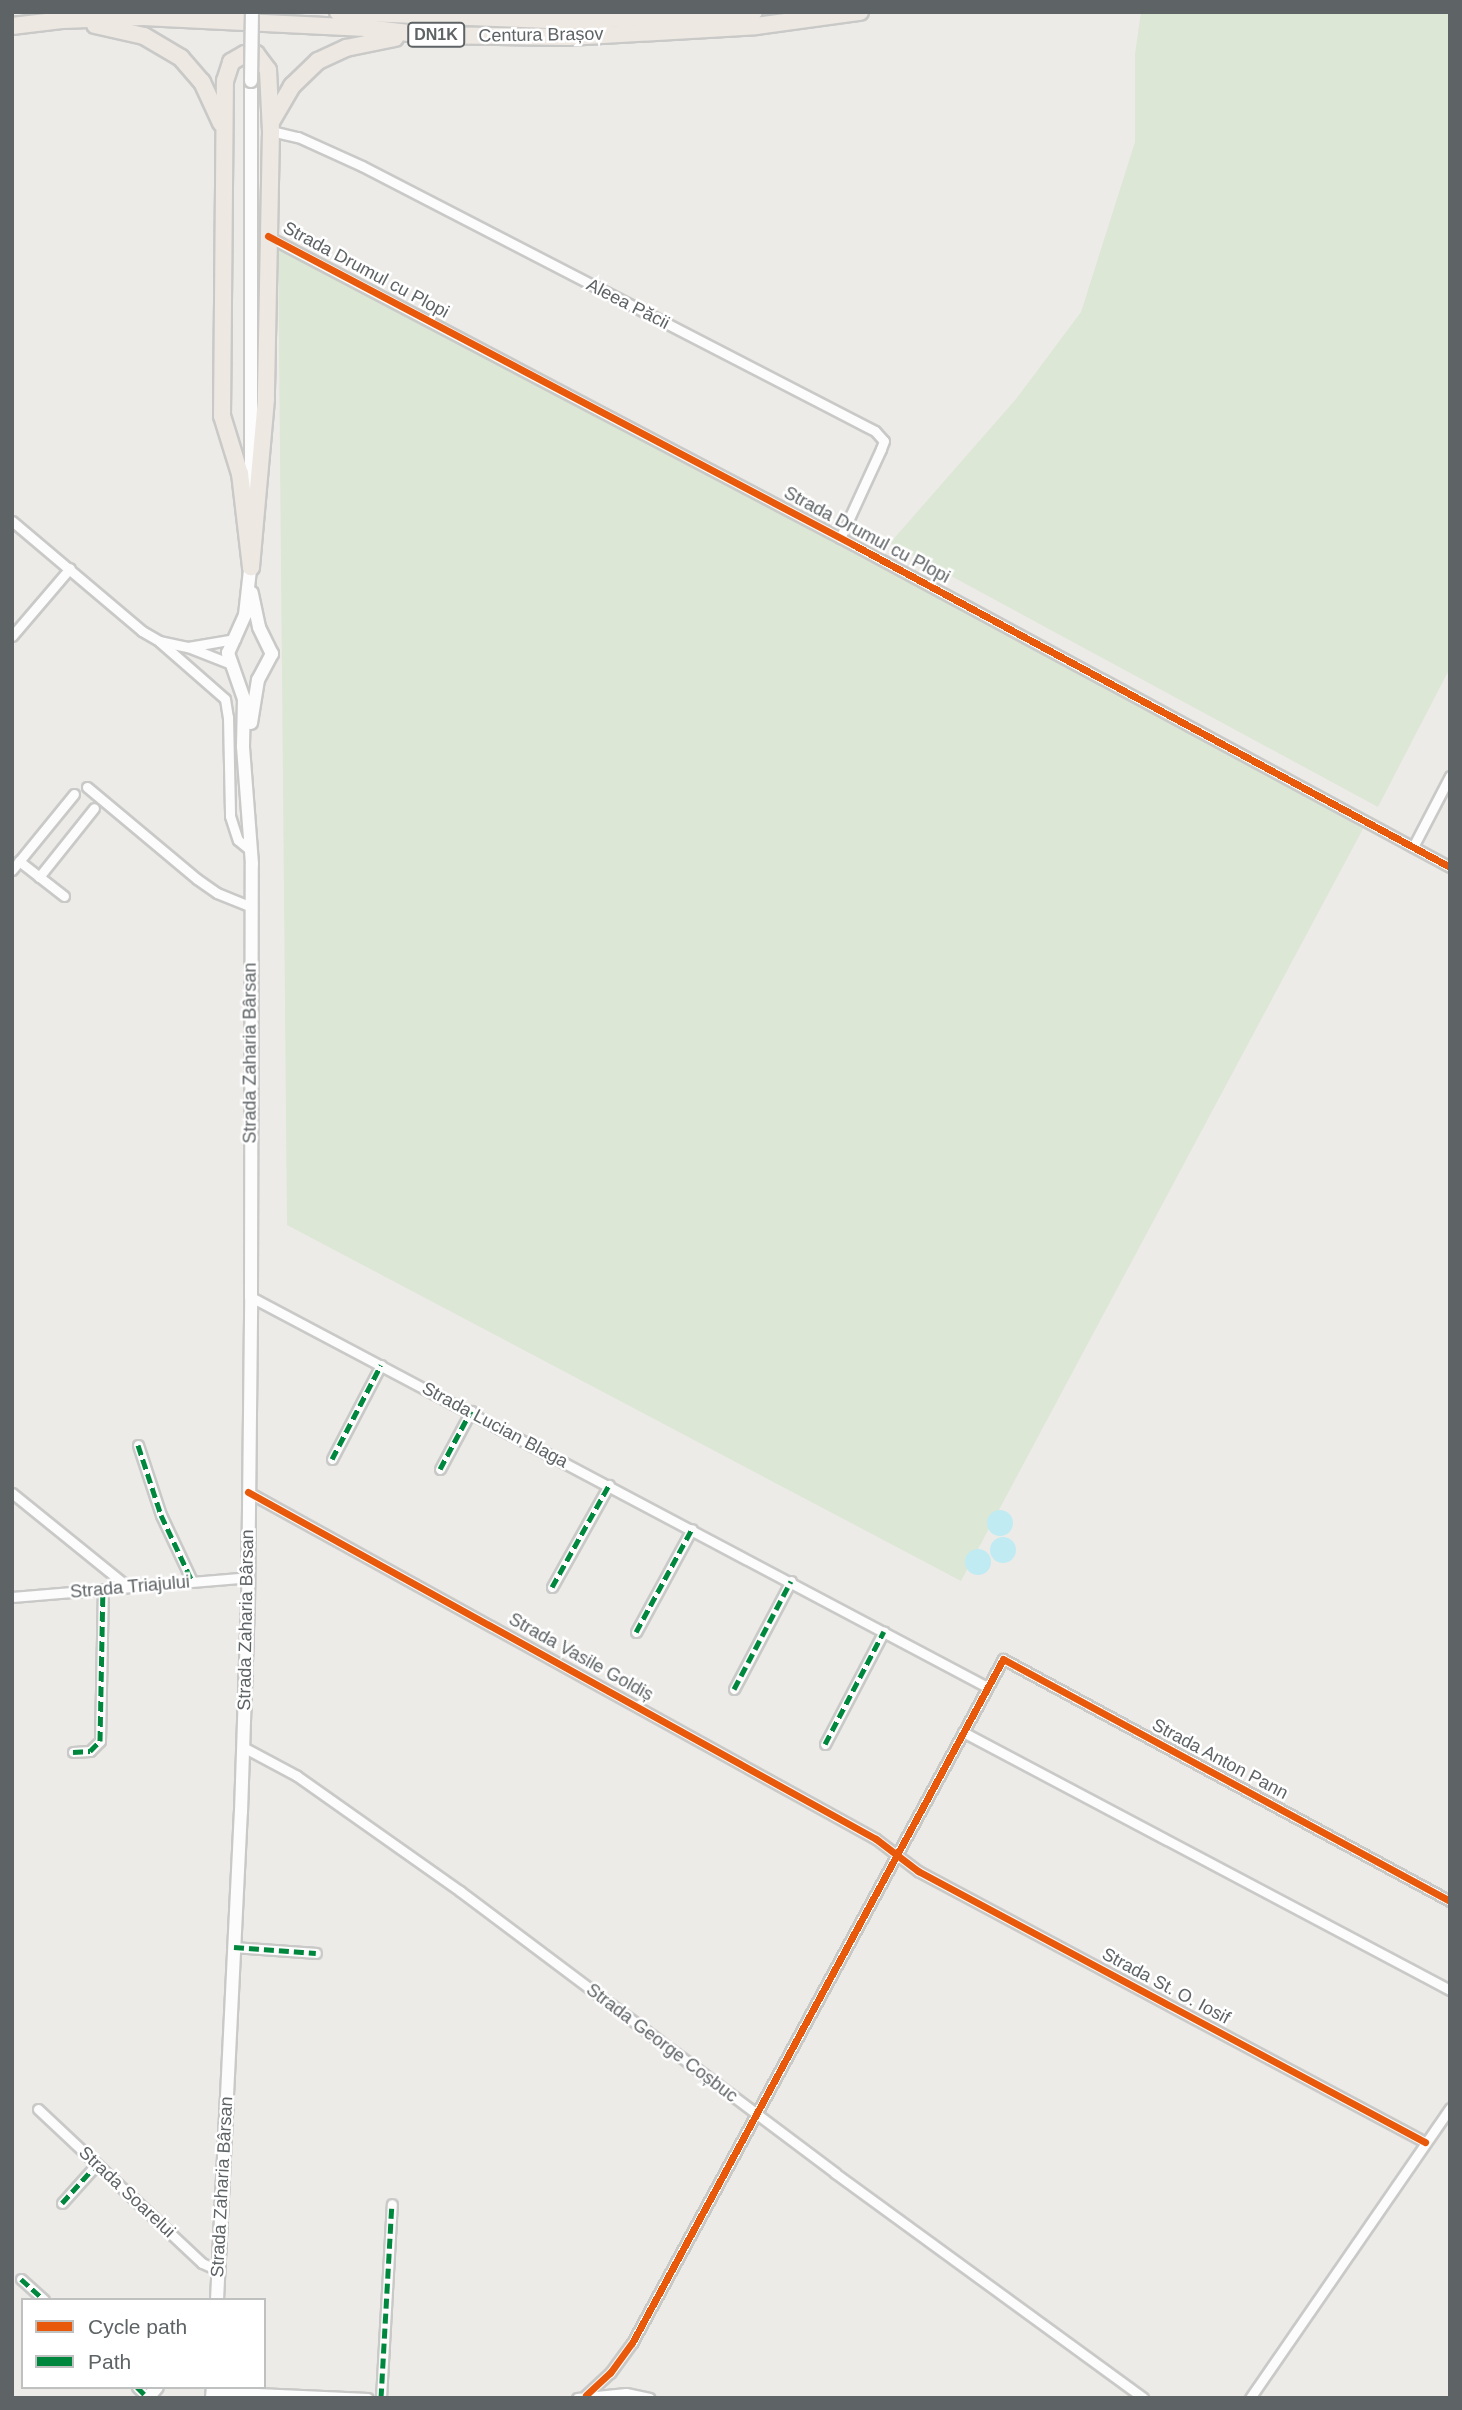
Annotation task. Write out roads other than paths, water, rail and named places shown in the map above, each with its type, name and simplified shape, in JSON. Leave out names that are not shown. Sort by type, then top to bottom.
[{"type":"highway","name":"Centura Brașov","points":[[338,12],[568,20],[754,12]]},
{"type":"highway","name":"Centura Brașov","points":[[12,26],[62,20],[156,18],[366,28],[426,35],[568,37],[756,26],[860,12]]},
{"type":"highway","points":[[62,20],[120,29],[161,44],[181,58],[202,82],[224,130]]},
{"type":"highway","points":[[270,128],[292,86],[318,61],[362,43],[426,35]]},
{"type":"highway","points":[[245,54],[256,54],[268,70],[270,128],[265,399],[251,575],[240,474],[222,416],[226,70],[231,62],[245,54]]},
{"type":"main road","points":[[245,772],[253,703],[262,672],[272,654],[262,636],[251,575],[252,12]]},
{"type":"main road","points":[[245,772],[244,699],[229,648],[236,638],[251,575]]},
{"type":"main road","points":[[236,638],[252,632],[262,636]]},
{"type":"main road","points":[[234,667],[246,675],[262,672]]},
{"type":"main road","name":"Strada Zaharia Bârsan","points":[[217,2298],[243,1747],[248,1577],[251,851],[245,772]]},
{"type":"street","name":"Aleea Păcii","points":[[270,128],[298,137],[362,166],[875,431],[884,442],[841,538]]},
{"type":"street","name":"Strada Drumul cu Plopi","points":[[268,236],[841,538],[1450,867]]},
{"type":"street","points":[[12,521],[132,622],[159,641],[225,699],[228,717],[230,816],[238,840],[251,851]]},
{"type":"street","points":[[12,636],[70,568]]},
{"type":"street","points":[[188,647],[236,638]]},
{"type":"street","points":[[159,641],[188,647],[234,667]]},
{"type":"street","points":[[1413,847],[1450,776]]},
{"type":"street","points":[[87,787],[197,879],[217,893],[250,906]]},
{"type":"street","points":[[12,870],[74,794]]},
{"type":"street","points":[[39,877],[94,808]]},
{"type":"street","points":[[19,861],[64,896]]},
{"type":"street","name":"Strada Lucian Blaga","points":[[251,1297],[987,1686]]},
{"type":"street","points":[[332,1459],[381,1364]]},
{"type":"street","points":[[440,1469],[471,1411]]},
{"type":"street","points":[[138,1445],[161,1515],[192,1581]]},
{"type":"street","points":[[552,1587],[609,1486]]},
{"type":"street","name":"Strada Vasile Goldiș","points":[[248,1492],[876,1839],[895,1854]]},
{"type":"street","points":[[12,1493],[128,1587]]},
{"type":"street","points":[[636,1632],[692,1529]]},
{"type":"street","name":"Strada Triajului","points":[[12,1597],[248,1577]]},
{"type":"street","points":[[734,1689],[791,1581]]},
{"type":"street","points":[[73,1752],[90,1751],[100,1741],[103,1590]]},
{"type":"street","points":[[825,1744],[884,1631]]},
{"type":"street","name":"Strada Anton Pann","points":[[987,1686],[1003,1659],[1450,1901]]},
{"type":"street","points":[[582,2397],[610,2373],[632,2343],[987,1686]]},
{"type":"street","points":[[962,1732],[1450,1990]]},
{"type":"street","name":"Strada George Coșbuc","points":[[243,1747],[297,1776],[374,1829],[1143,2398]]},
{"type":"street","name":"Strada St. O. Iosif","points":[[895,1854],[930,1878],[1425,2142]]},
{"type":"street","points":[[234,1948],[316,1953]]},
{"type":"street","points":[[1250,2398],[1450,2108]]},
{"type":"street","name":"Strada Soarelui","points":[[38,2109],[202,2263],[218,2270]]},
{"type":"street","points":[[62,2203],[97,2164]]},
{"type":"street","points":[[381,2398],[392,2204]]},
{"type":"street","points":[[21,2279],[42,2298]]},
{"type":"street","points":[[213,2392],[368,2398]]},
{"type":"street","points":[[582,2397],[626,2393],[649,2398]]},
{"type":"water","points":[[1000,1510],[1009,1514],[1013,1523],[1009,1532],[1000,1536],[991,1532],[987,1523],[991,1514]]},
{"type":"water","points":[[1003,1537],[1012,1541],[1016,1550],[1012,1559],[1003,1563],[994,1559],[990,1550],[994,1541]]},
{"type":"water","points":[[978,1549],[987,1553],[991,1562],[987,1571],[978,1575],[969,1571],[965,1562],[969,1553]]}]
